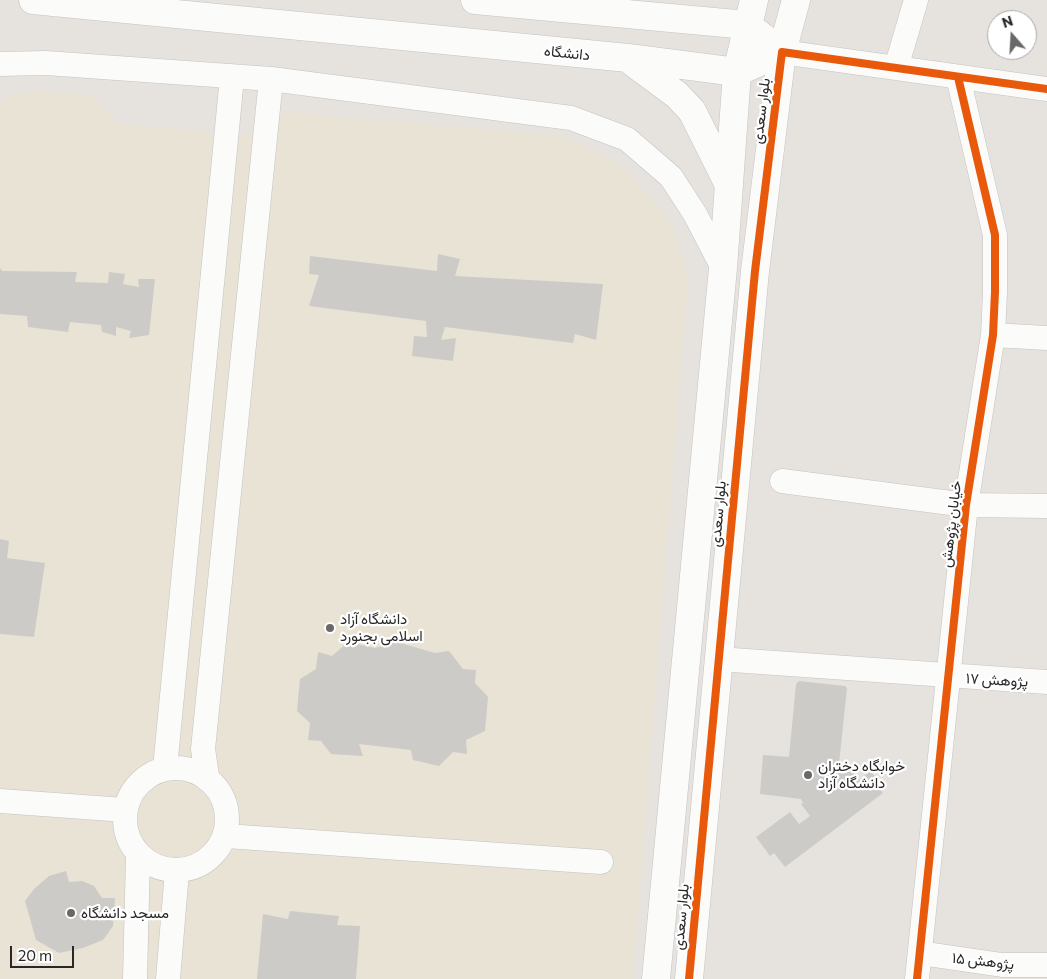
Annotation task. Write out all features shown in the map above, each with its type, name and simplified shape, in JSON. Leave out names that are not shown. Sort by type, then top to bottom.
[{"type":"street","name":"دانشگاه","points":[[33,0],[628,58],[737,72]]},
{"type":"street","points":[[475,0],[750,12],[782,52]]},
{"type":"street","name":"بلوار سعدی","points":[[689,979],[755,271],[782,52],[796,0]]},
{"type":"street","points":[[896,68],[916,0]]},
{"type":"street","name":"بلوار سعدی","points":[[656,979],[723,268],[737,72],[750,12]]},
{"type":"street","points":[[737,72],[782,52],[1047,89]]},
{"type":"street","points":[[628,58],[677,95],[692,112],[728,183]]},
{"type":"street","points":[[0,64],[46,64],[271,79],[571,118],[627,139],[671,176],[696,214],[723,268]]},
{"type":"street","points":[[165,768],[232,77]]},
{"type":"street","name":"خیابان پژوهش","points":[[917,979],[966,505],[993,335],[995,235],[958,77]]},
{"type":"street","points":[[207,776],[203,749],[271,79]]},
{"type":"street","points":[[993,335],[1047,338]]},
{"type":"street","points":[[782,480],[966,505],[1047,506]]},
{"type":"street","name":"پژوهش ۱۷","points":[[718,659],[948,677],[1047,682]]},
{"type":"street","points":[[165,768],[187,768],[207,776],[222,793],[229,814],[226,836],[207,862],[176,871],[156,867],[138,855],[126,834],[125,810],[132,791],[146,776],[165,768]]},
{"type":"street","points":[[0,801],[125,810]]},
{"type":"street","points":[[226,836],[601,862]]},
{"type":"street","points":[[134,979],[138,855]]},
{"type":"street","points":[[168,979],[176,871]]},
{"type":"street","name":"پژوهش ۱۵","points":[[920,952],[1002,965],[1047,965]]},
{"type":"shaded area","name":"دانشگاه آزاد اسلامی بجنورد","points":[[40,91],[93,95],[117,124],[264,136],[287,112],[565,136],[625,169],[671,222],[688,276],[633,979],[0,979],[0,103],[10,94]]},
{"type":"building","points":[[438,254],[460,259],[455,276],[603,284],[596,340],[575,334],[573,343],[445,327],[441,340],[456,338],[453,361],[412,356],[414,336],[427,337],[426,321],[309,306],[319,275],[309,274],[310,256],[437,271]]},
{"type":"building","points":[[0,268],[2,271],[77,272],[75,282],[108,283],[109,272],[125,274],[123,284],[139,287],[138,279],[155,279],[149,335],[129,338],[131,331],[116,327],[116,336],[102,332],[101,325],[70,322],[68,332],[28,327],[27,316],[0,314]]},
{"type":"building","points":[[0,539],[9,541],[7,558],[45,563],[34,637],[0,634]]},
{"type":"building","points":[[348,642],[375,648],[397,642],[435,653],[449,651],[463,669],[476,670],[475,683],[488,697],[485,731],[466,740],[467,754],[453,752],[439,766],[413,760],[411,750],[359,744],[363,756],[331,754],[321,741],[308,740],[310,723],[297,711],[300,679],[316,669],[318,652],[332,656]]},
{"type":"building","name":"خوابگاه دختران دانشگاه آزاد","points":[[799,681],[845,686],[847,688],[839,764],[845,771],[850,768],[859,780],[871,771],[876,778],[873,780],[883,793],[785,867],[774,853],[770,856],[756,837],[790,812],[799,824],[810,816],[801,804],[803,803],[801,799],[760,794],[763,755],[789,757],[796,684]]},
{"type":"building","name":"مسجد دانشگاه","points":[[66,871],[69,882],[82,881],[94,886],[102,898],[115,898],[113,926],[103,940],[83,948],[59,953],[36,940],[25,901],[34,889],[49,876]]},
{"type":"building","points":[[290,911],[339,916],[337,925],[360,926],[356,979],[257,979],[263,914],[288,919]]},
{"type":"cycle path","points":[[689,979],[755,271],[782,52],[1047,89]]},
{"type":"cycle path","points":[[917,979],[966,505],[993,335],[995,292],[995,235],[958,77]]},
{"type":"place","name":"دانشگاه آزاد اسلامی بجنورد","points":[[330,628]]},
{"type":"place","name":"خوابگاه دختران دانشگاه آزاد","points":[[808,775]]},
{"type":"place","name":"مسجد دانشگاه","points":[[71,913]]}]
